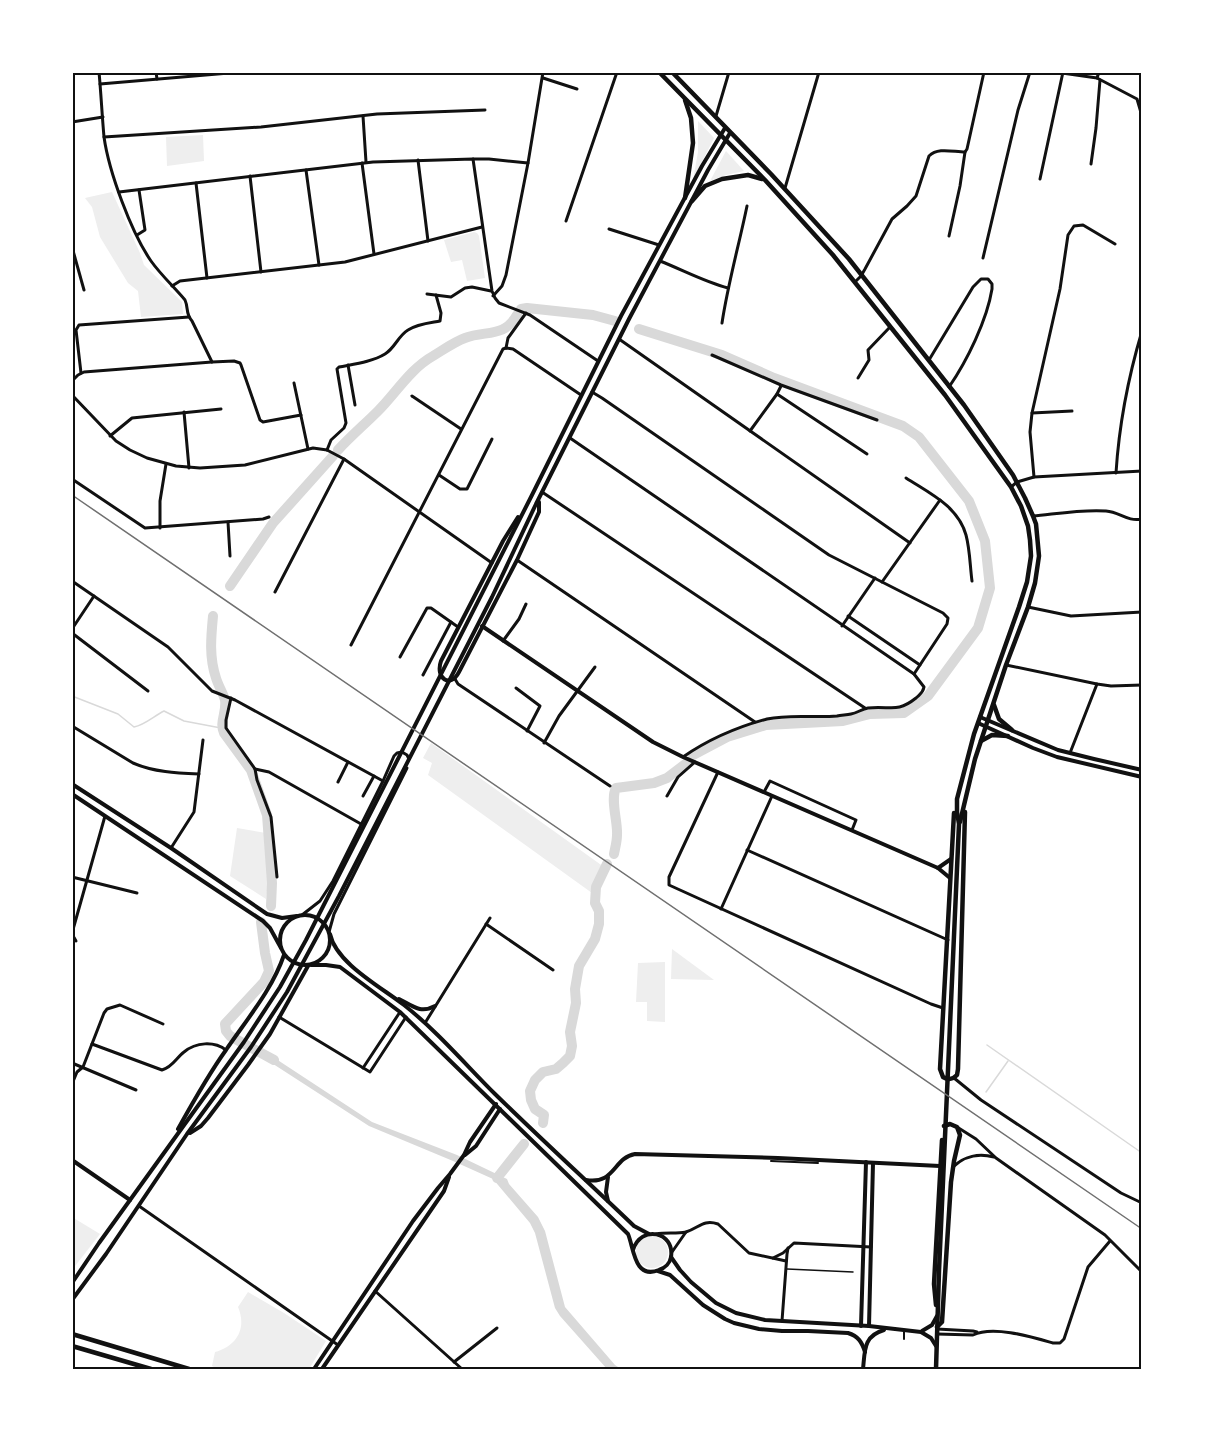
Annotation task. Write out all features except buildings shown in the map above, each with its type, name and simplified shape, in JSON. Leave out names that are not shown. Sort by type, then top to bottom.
[{"type":"main road","points":[[659,72],[765,180],[830,251],[891,326],[945,394],[1011,487],[1028,526],[1031,556],[1027,582],[966,760],[957,799],[952,836],[940,1073],[946,1079],[954,1078],[958,1072],[965,801]]},
{"type":"main road","points":[[672,72],[837,245],[964,405],[1017,482],[1036,524],[1039,556],[1035,583],[993,702],[959,825],[936,1369]]},
{"type":"main road","points":[[684,98],[691,118],[693,143],[685,198]]},
{"type":"main road","points":[[72,1283],[244,1042],[306,940],[598,361],[659,245],[725,128]]},
{"type":"main road","points":[[72,1300],[251,1047],[287,992],[339,896],[517,546],[619,339],[730,133]]},
{"type":"main road","points":[[692,201],[705,186],[722,179],[748,175],[765,180]]},
{"type":"main road","points":[[532,495],[503,541],[439,667],[441,676],[446,679],[450,681],[455,679],[517,560],[539,512],[539,499]]},
{"type":"main road","points":[[482,626],[653,742],[938,868],[950,879]]},
{"type":"main road","points":[[993,702],[999,719],[1012,730]]},
{"type":"main road","points":[[980,717],[1035,741],[1070,753],[1142,770]]},
{"type":"main road","points":[[978,723],[1057,757],[1142,777]]},
{"type":"main road","points":[[981,741],[992,735],[1008,736]]},
{"type":"main road","points":[[72,784],[267,914],[282,918],[311,915],[319,919],[325,924],[334,946],[345,961],[425,1024],[634,1226],[649,1234]]},
{"type":"main road","points":[[72,794],[263,921],[270,928],[284,955],[291,961],[299,965],[326,965],[340,968],[400,1012],[628,1234],[636,1263],[642,1268],[670,1275],[703,1305],[734,1323],[775,1331],[848,1333],[860,1340],[865,1352]]},
{"type":"main road","points":[[957,799],[959,825]]},
{"type":"main road","points":[[938,868],[951,859]]},
{"type":"main road","points":[[281,948],[281,932],[290,920],[297,916]]},
{"type":"main road","points":[[188,1134],[201,1126],[208,1118],[270,1034],[309,965],[321,960],[328,951],[330,933]]},
{"type":"main road","points":[[169,1145],[206,1079],[267,991],[284,955]]},
{"type":"main road","points":[[388,993],[420,1010],[428,1010],[435,1006]]},
{"type":"main road","points":[[314,1369],[419,1213],[464,1155],[470,1142],[496,1104]]},
{"type":"main road","points":[[464,1155],[476,1146],[501,1108]]},
{"type":"main road","points":[[921,1332],[932,1325],[938,1312],[935,1304],[934,1284],[940,1166],[943,1128],[948,1124],[956,1126],[960,1135],[952,1169],[942,1322],[937,1330]]},
{"type":"main road","points":[[586,1180],[597,1181],[608,1176],[626,1157],[635,1154],[940,1166]]},
{"type":"main road","points":[[72,1160],[130,1200]]},
{"type":"main road","points":[[861,1326],[866,1162]]},
{"type":"main road","points":[[869,1326],[873,1163]]},
{"type":"main road","points":[[322,1369],[444,1191],[450,1174]]},
{"type":"main road","points":[[608,1176],[606,1192],[608,1201]]},
{"type":"main road","points":[[633,1250],[639,1239],[649,1234],[662,1236],[667,1240],[671,1255],[680,1270],[716,1303],[728,1310],[756,1318],[782,1321],[869,1326],[921,1332],[931,1338],[937,1349]]},
{"type":"main road","points":[[657,1271],[667,1265],[671,1255]]},
{"type":"main road","points":[[371,1283],[375,1291]]},
{"type":"main road","points":[[863,1369],[866,1344],[870,1337],[876,1332],[887,1329]]},
{"type":"main road","points":[[72,1334],[189,1369]]},
{"type":"main road","points":[[72,1346],[151,1369]]},
{"type":"street","points":[[99,72],[104,136],[119,192],[137,235],[152,262],[185,300],[189,317],[212,362]]},
{"type":"street","points":[[156,72],[157,79]]},
{"type":"street","points":[[175,72],[176,78]]},
{"type":"street","points":[[100,84],[241,72]]},
{"type":"street","points":[[274,72],[294,72]]},
{"type":"street","points":[[493,296],[502,286],[506,275],[543,72]]},
{"type":"street","points":[[566,221],[617,72]]},
{"type":"street","points":[[715,118],[729,72]]},
{"type":"street","points":[[784,189],[819,72]]},
{"type":"street","points":[[949,236],[965,152],[984,72]]},
{"type":"street","points":[[983,258],[1018,110],[1030,72]]},
{"type":"street","points":[[1055,72],[1099,79],[1137,99],[1142,116]]},
{"type":"street","points":[[1090,164],[1096,128],[1099,72]]},
{"type":"street","points":[[1040,179],[1063,73]]},
{"type":"street","points":[[543,78],[577,88]]},
{"type":"street","points":[[104,136],[261,127],[363,116],[485,110]]},
{"type":"street","points":[[363,116],[364,163],[374,254]]},
{"type":"street","points":[[72,122],[103,117]]},
{"type":"street","points":[[855,282],[861,276],[892,219],[907,207],[915,196],[929,156],[938,150],[965,152]]},
{"type":"street","points":[[473,159],[493,296],[499,303],[526,313],[598,361]]},
{"type":"street","points":[[119,192],[364,163],[489,159],[528,163]]},
{"type":"street","points":[[418,160],[428,241]]},
{"type":"street","points":[[306,170],[319,265]]},
{"type":"street","points":[[250,176],[261,272]]},
{"type":"street","points":[[196,183],[207,278]]},
{"type":"street","points":[[137,235],[145,230],[139,190]]},
{"type":"street","points":[[722,323],[747,206]]},
{"type":"street","points":[[1034,477],[1030,432],[1032,413],[1058,301],[1068,235],[1074,226],[1083,225],[1115,244]]},
{"type":"street","points":[[172,286],[180,281],[345,262],[482,227]]},
{"type":"street","points":[[609,229],[659,245]]},
{"type":"street","points":[[72,247],[84,290]]},
{"type":"street","points":[[660,261],[728,288]]},
{"type":"street","points":[[929,361],[973,287],[981,279],[988,279],[992,284],[992,289],[983,320],[966,358],[949,387]]},
{"type":"street","points":[[427,294],[451,297],[465,288],[472,287],[492,291]]},
{"type":"street","points":[[327,450],[331,440],[345,426],[346,420],[336,371],[338,368],[384,355],[393,348],[407,330],[440,321],[442,316],[436,295]]},
{"type":"street","points":[[506,348],[508,338],[526,313]]},
{"type":"street","points":[[81,373],[76,330],[79,325],[189,317]]},
{"type":"street","points":[[858,378],[869,360],[868,350],[891,326]]},
{"type":"street","points":[[1116,473],[1123,411],[1142,331]]},
{"type":"street","points":[[619,339],[910,543]]},
{"type":"street","points":[[351,645],[501,351],[506,348],[513,349],[581,395]]},
{"type":"street","points":[[1137,348],[1142,349]]},
{"type":"street","points":[[712,356],[781,386],[877,420]]},
{"type":"street","points":[[72,381],[81,373],[234,361],[240,363],[262,421],[300,415]]},
{"type":"street","points":[[348,365],[355,405]]},
{"type":"street","points":[[294,383],[308,449]]},
{"type":"street","points":[[750,431],[781,386]]},
{"type":"street","points":[[592,392],[829,555],[943,613],[948,618],[947,624],[914,674]]},
{"type":"street","points":[[777,394],[867,454]]},
{"type":"street","points":[[412,396],[461,429]]},
{"type":"street","points":[[73,398],[110,436],[130,450],[166,464],[189,468],[212,468],[253,464],[308,449],[327,450],[344,459],[492,563]]},
{"type":"street","points":[[110,436],[132,418],[221,409]]},
{"type":"street","points":[[1032,413],[1072,411]]},
{"type":"street","points":[[184,412],[189,468]]},
{"type":"street","points":[[570,438],[914,674],[924,689],[907,705],[897,708],[866,708],[851,714],[771,718],[756,722],[718,736],[683,757]]},
{"type":"street","points":[[438,474],[460,489],[467,489],[492,439]]},
{"type":"street","points":[[276,592],[344,459]]},
{"type":"street","points":[[160,528],[160,501],[166,464]]},
{"type":"street","points":[[1011,487],[1017,482],[1034,477],[1142,471]]},
{"type":"street","points":[[72,478],[142,527],[160,528],[268,517]]},
{"type":"street","points":[[906,478],[954,512],[963,528],[967,543],[972,581]]},
{"type":"street","points":[[542,492],[866,708]]},
{"type":"street","points":[[882,582],[940,500]]},
{"type":"street","points":[[1033,516],[1102,510],[1114,512],[1127,519],[1142,519]]},
{"type":"street","points":[[228,522],[230,556]]},
{"type":"street","points":[[517,560],[756,722]]},
{"type":"street","points":[[842,626],[875,578]]},
{"type":"street","points":[[72,581],[168,647],[212,691],[383,781]]},
{"type":"street","points":[[94,596],[72,631],[148,691]]},
{"type":"street","points":[[504,641],[526,604]]},
{"type":"street","points":[[1028,607],[1071,616],[1142,612]]},
{"type":"street","points":[[400,657],[427,608],[431,608],[458,627]]},
{"type":"street","points":[[848,616],[920,665]]},
{"type":"street","points":[[423,675],[451,622]]},
{"type":"street","points":[[1006,665],[1097,684],[1142,685]]},
{"type":"street","points":[[544,743],[559,716],[595,667]]},
{"type":"street","points":[[455,679],[458,684],[610,786]]},
{"type":"street","points":[[1070,753],[1097,684]]},
{"type":"street","points":[[516,688],[540,704],[527,731]]},
{"type":"street","points":[[229,698],[226,728],[255,769],[270,817],[277,877]]},
{"type":"street","points":[[72,726],[133,763],[168,772],[198,774]]},
{"type":"street","points":[[171,848],[194,812],[203,740]]},
{"type":"street","points":[[303,915],[320,901],[333,881],[394,756],[397,753],[405,753],[409,761],[408,765],[334,914],[330,933]]},
{"type":"street","points":[[338,782],[348,762]]},
{"type":"street","points":[[667,796],[678,777],[695,762]]},
{"type":"street","points":[[255,769],[269,772],[361,824]]},
{"type":"street","points":[[718,772],[669,877],[668,882],[671,887],[944,1008]]},
{"type":"street","points":[[363,796],[374,776]]},
{"type":"street","points":[[764,792],[770,781],[856,820],[852,830]]},
{"type":"street","points":[[721,909],[772,795]]},
{"type":"street","points":[[76,940],[72,934],[73,925],[105,815]]},
{"type":"street","points":[[747,850],[948,940]]},
{"type":"street","points":[[72,877],[137,893]]},
{"type":"street","points":[[425,1024],[490,918]]},
{"type":"street","points":[[486,924],[553,970]]},
{"type":"street","points":[[72,1084],[77,1072],[83,1067],[107,1009],[120,1005],[163,1024]]},
{"type":"street","points":[[363,1068],[400,1012]]},
{"type":"street","points":[[279,1017],[369,1072],[406,1017]]},
{"type":"street","points":[[92,1044],[162,1070],[170,1067],[186,1050],[198,1045],[213,1044],[227,1049]]},
{"type":"street","points":[[72,1063],[136,1090]]},
{"type":"street","points":[[954,1078],[981,1100],[1121,1193],[1142,1203]]},
{"type":"street","points":[[956,1126],[976,1139],[996,1158],[1105,1235],[1142,1272]]},
{"type":"street","points":[[952,1169],[959,1162],[973,1156],[984,1155],[996,1158]]},
{"type":"street","points":[[771,1161],[818,1163]]},
{"type":"street","points":[[139,1206],[338,1345]]},
{"type":"street","points":[[656,1234],[686,1232],[705,1222],[712,1222],[718,1224],[749,1253],[786,1261]]},
{"type":"street","points":[[671,1255],[686,1232]]},
{"type":"street","points":[[937,1330],[1014,1333],[1060,1343],[1064,1339],[1088,1267],[1110,1241]]},
{"type":"street","points":[[772,1259],[794,1243],[871,1247]]},
{"type":"street","points":[[782,1321],[787,1251],[791,1244]]},
{"type":"street","points":[[375,1291],[462,1369]]},
{"type":"street","points":[[454,1362],[498,1328]]},
{"type":"street","points":[[904,1330],[904,1339]]},
{"type":"lane","points":[[786,1269],[853,1272]]},
{"type":"shaded area","points":[[698,121],[714,138],[693,180],[698,152]]},
{"type":"shaded area","points":[[203,135],[204,161],[167,166],[166,137]]},
{"type":"shaded area","points":[[726,151],[744,171],[710,181]]},
{"type":"shaded area","points":[[112,192],[144,265],[182,302],[183,314],[141,317],[138,291],[128,283],[100,237],[92,207],[85,198]]},
{"type":"shaded area","points":[[474,232],[479,236],[485,278],[467,281],[462,260],[451,262],[444,240]]},
{"type":"shaded area","points":[[431,743],[604,867],[592,893],[428,775],[432,763],[423,758]]},
{"type":"shaded area","points":[[237,828],[266,833],[269,873],[266,899],[230,876]]},
{"type":"shaded area","points":[[672,949],[714,980],[671,979]]},
{"type":"shaded area","points":[[665,962],[665,1022],[647,1021],[647,1002],[636,1002],[638,963]]},
{"type":"shaded area","points":[[264,1054],[270,1055],[372,1122],[457,1155],[507,1179],[538,1217],[545,1231],[565,1307],[621,1369],[607,1369],[560,1316],[555,1308],[535,1233],[530,1223],[493,1179],[369,1126],[267,1060]]},
{"type":"shaded area","points":[[72,1217],[100,1234],[72,1270]]},
{"type":"shaded area","points":[[652,1236],[663,1241],[668,1252],[663,1263],[652,1268],[641,1263],[636,1252],[641,1241]]},
{"type":"shaded area","points":[[248,1292],[326,1341],[309,1369],[218,1369],[212,1366],[215,1352],[229,1345],[238,1335],[241,1322],[238,1307]]},
{"type":"waterway","points":[[521,309],[593,315],[615,321]]},
{"type":"waterway","points":[[338,450],[425,361],[461,340],[500,330],[512,322],[517,315]]},
{"type":"waterway","points":[[639,329],[722,355],[774,378],[903,426],[919,437],[969,501],[985,541],[990,588],[978,628],[928,696],[904,713],[870,714],[843,721],[766,725],[727,737],[693,755]]},
{"type":"waterway","points":[[230,586],[273,523],[333,456]]},
{"type":"waterway","points":[[213,616],[211,655],[216,678],[225,700],[224,733],[251,770],[267,815],[272,883],[271,906]]},
{"type":"waterway","points":[[72,696],[118,714],[134,727],[164,711],[184,721],[221,728]]},
{"type":"waterway","points":[[614,854],[617,835],[614,798],[616,788],[654,783],[667,778],[688,762]]},
{"type":"waterway","points":[[543,1123],[544,1115],[535,1109],[530,1091],[535,1080],[543,1072],[556,1069],[570,1056],[572,1046],[570,1032],[576,1003],[575,989],[579,966],[595,939],[599,924],[599,911],[595,903],[596,887],[607,864]]},
{"type":"waterway","points":[[261,922],[269,971],[264,982],[225,1024],[230,1036],[274,1060]]},
{"type":"waterway","points":[[987,1045],[1142,1153]]},
{"type":"waterway","points":[[986,1092],[1008,1061]]},
{"type":"waterway","points":[[497,1178],[524,1144]]},
{"type":"railway","points":[[72,495],[1142,1229]]}]
